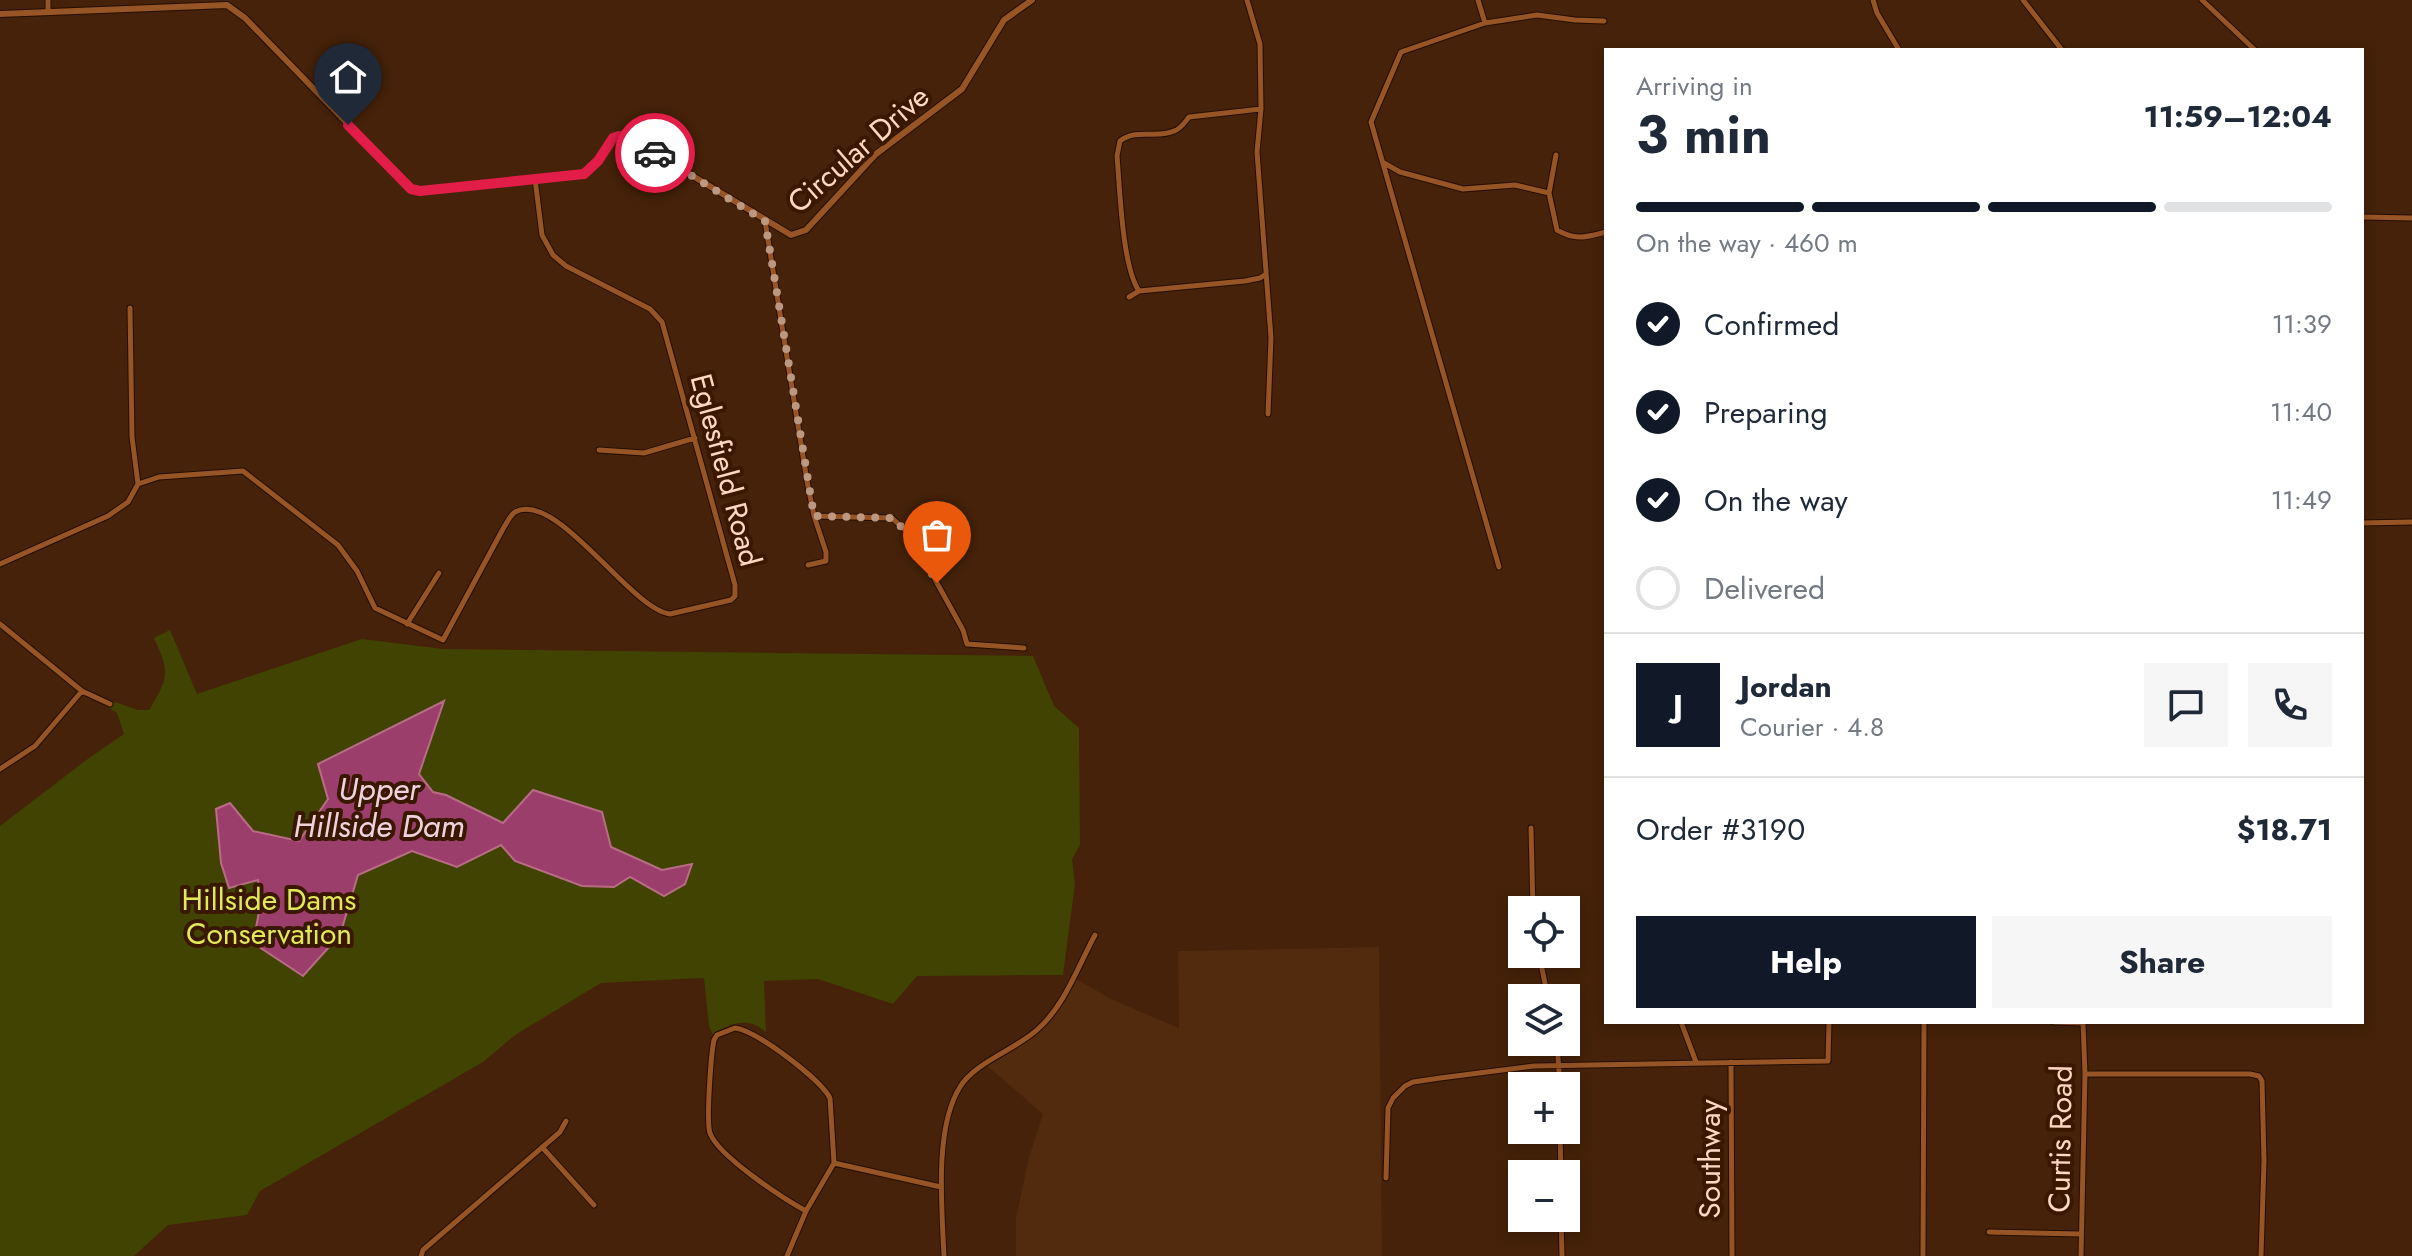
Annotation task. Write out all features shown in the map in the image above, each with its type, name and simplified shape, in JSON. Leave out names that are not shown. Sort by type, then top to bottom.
[{"type":"street","points":[[48,0],[48,11]]},
{"type":"street","name":"Circular Drive","points":[[535,179],[584,174],[598,161],[613,138],[619,136],[641,145],[791,235],[806,230],[876,154],[962,89],[1004,20],[1032,0]]},
{"type":"street","points":[[1247,0],[1260,44],[1261,109],[1257,152],[1271,338],[1268,414]]},
{"type":"street","points":[[1478,0],[1485,23]]},
{"type":"street","points":[[1873,0],[1877,13],[1898,48]]},
{"type":"street","points":[[2023,0],[2060,48]]},
{"type":"street","points":[[2202,0],[2253,48]]},
{"type":"street","points":[[0,14],[227,5],[245,18],[411,189],[420,191],[535,179]]},
{"type":"street","points":[[1499,567],[1371,122],[1401,52],[1485,23],[1537,15],[1604,21]]},
{"type":"street","points":[[1139,291],[1128,262],[1117,156],[1120,141],[1132,134],[1171,133],[1189,117],[1261,109]]},
{"type":"street","points":[[1556,155],[1549,193],[1557,230],[1569,237],[1604,232]]},
{"type":"street","points":[[1383,163],[1400,172],[1463,189],[1515,185],[1549,193]]},
{"type":"street","name":"Eglesfield Road","points":[[407,624],[443,640],[512,514],[517,511],[547,513],[646,603],[663,613],[731,600],[735,596],[735,585],[660,318],[650,309],[566,266],[553,255],[542,235],[535,179]]},
{"type":"street","points":[[2364,217],[2412,218]]},
{"type":"street","points":[[765,221],[814,516],[826,552],[826,561],[808,565]]},
{"type":"street","points":[[1129,297],[1139,291],[1245,281],[1266,274]]},
{"type":"street","points":[[0,564],[108,516],[128,502],[138,484],[132,437],[130,308]]},
{"type":"street","points":[[599,450],[644,453],[695,438]]},
{"type":"street","points":[[138,484],[159,477],[243,471],[338,545],[357,571],[375,608],[407,624],[439,573]]},
{"type":"street","points":[[814,516],[892,518],[911,536],[963,630],[967,644],[1024,648]]},
{"type":"street","points":[[2364,523],[2412,522]]},
{"type":"street","points":[[0,624],[82,691],[110,704]]},
{"type":"street","points":[[0,769],[35,746],[82,691]]},
{"type":"street","points":[[1531,828],[1533,896]]},
{"type":"street","points":[[944,1256],[941,1187],[946,1128],[959,1087],[1048,1019],[1095,935]]},
{"type":"street","points":[[1682,1024],[1696,1062]]},
{"type":"street","points":[[1386,1178],[1388,1108],[1393,1098],[1413,1082],[1487,1071],[1559,1066],[1828,1061],[1829,1024]]},
{"type":"street","points":[[1923,1256],[1924,1024]]},
{"type":"street","name":"Curtis Road","points":[[2081,1256],[2083,1024]]},
{"type":"street","points":[[787,1256],[806,1211],[834,1163],[830,1098],[791,1061],[752,1032],[729,1029],[714,1040],[709,1126],[713,1140],[768,1189],[806,1211]]},
{"type":"street","points":[[1558,1056],[1559,1072]]},
{"type":"street","name":"Southway","points":[[1731,1062],[1732,1256]]},
{"type":"street","points":[[2085,1074],[2259,1076],[2262,1081],[2264,1161],[2261,1256]]},
{"type":"street","points":[[421,1256],[423,1250],[560,1132],[566,1121]]},
{"type":"street","points":[[542,1147],[594,1205]]},
{"type":"street","points":[[834,1163],[941,1187]]},
{"type":"street","points":[[1561,1232],[1562,1256]]},
{"type":"street","points":[[1989,1232],[2081,1234]]},
{"type":"shaded area","points":[[1379,947],[1382,1256],[1016,1256],[1016,1218],[1029,1157],[1043,1114],[986,1065],[1048,1020],[1074,978],[1113,1000],[1179,1028],[1178,951]]},
{"type":"green space","name":"Hillside Dams Conservation","points":[[170,630],[197,694],[362,639],[443,649],[1033,656],[1054,706],[1079,728],[1080,845],[1072,859],[1075,884],[1063,975],[917,976],[893,1004],[818,979],[764,981],[766,1032],[742,1023],[717,1031],[716,1035],[709,1026],[704,978],[601,983],[515,1035],[483,1062],[260,1191],[247,1215],[168,1225],[134,1256],[0,1256],[0,826],[124,734],[117,713],[109,708],[115,702],[138,710],[149,710],[165,675],[163,659],[154,638]]},
{"type":"water","name":"Upper Hillside Dam","points":[[444,701],[419,774],[433,792],[446,795],[503,823],[533,790],[602,812],[611,847],[662,870],[692,864],[685,884],[664,896],[630,877],[614,887],[582,886],[515,861],[501,845],[457,867],[412,851],[358,875],[340,935],[303,976],[253,943],[259,912],[258,880],[229,888],[221,863],[216,809],[230,803],[253,831],[299,841],[328,799],[318,764]]},
{"type":"way so far","points":[[655,153],[765,221],[814,516],[892,518],[911,536],[937,583]]},
{"type":"route","points":[[348,125],[411,189],[420,191],[584,174],[598,161],[613,138],[619,136],[655,153]]}]
